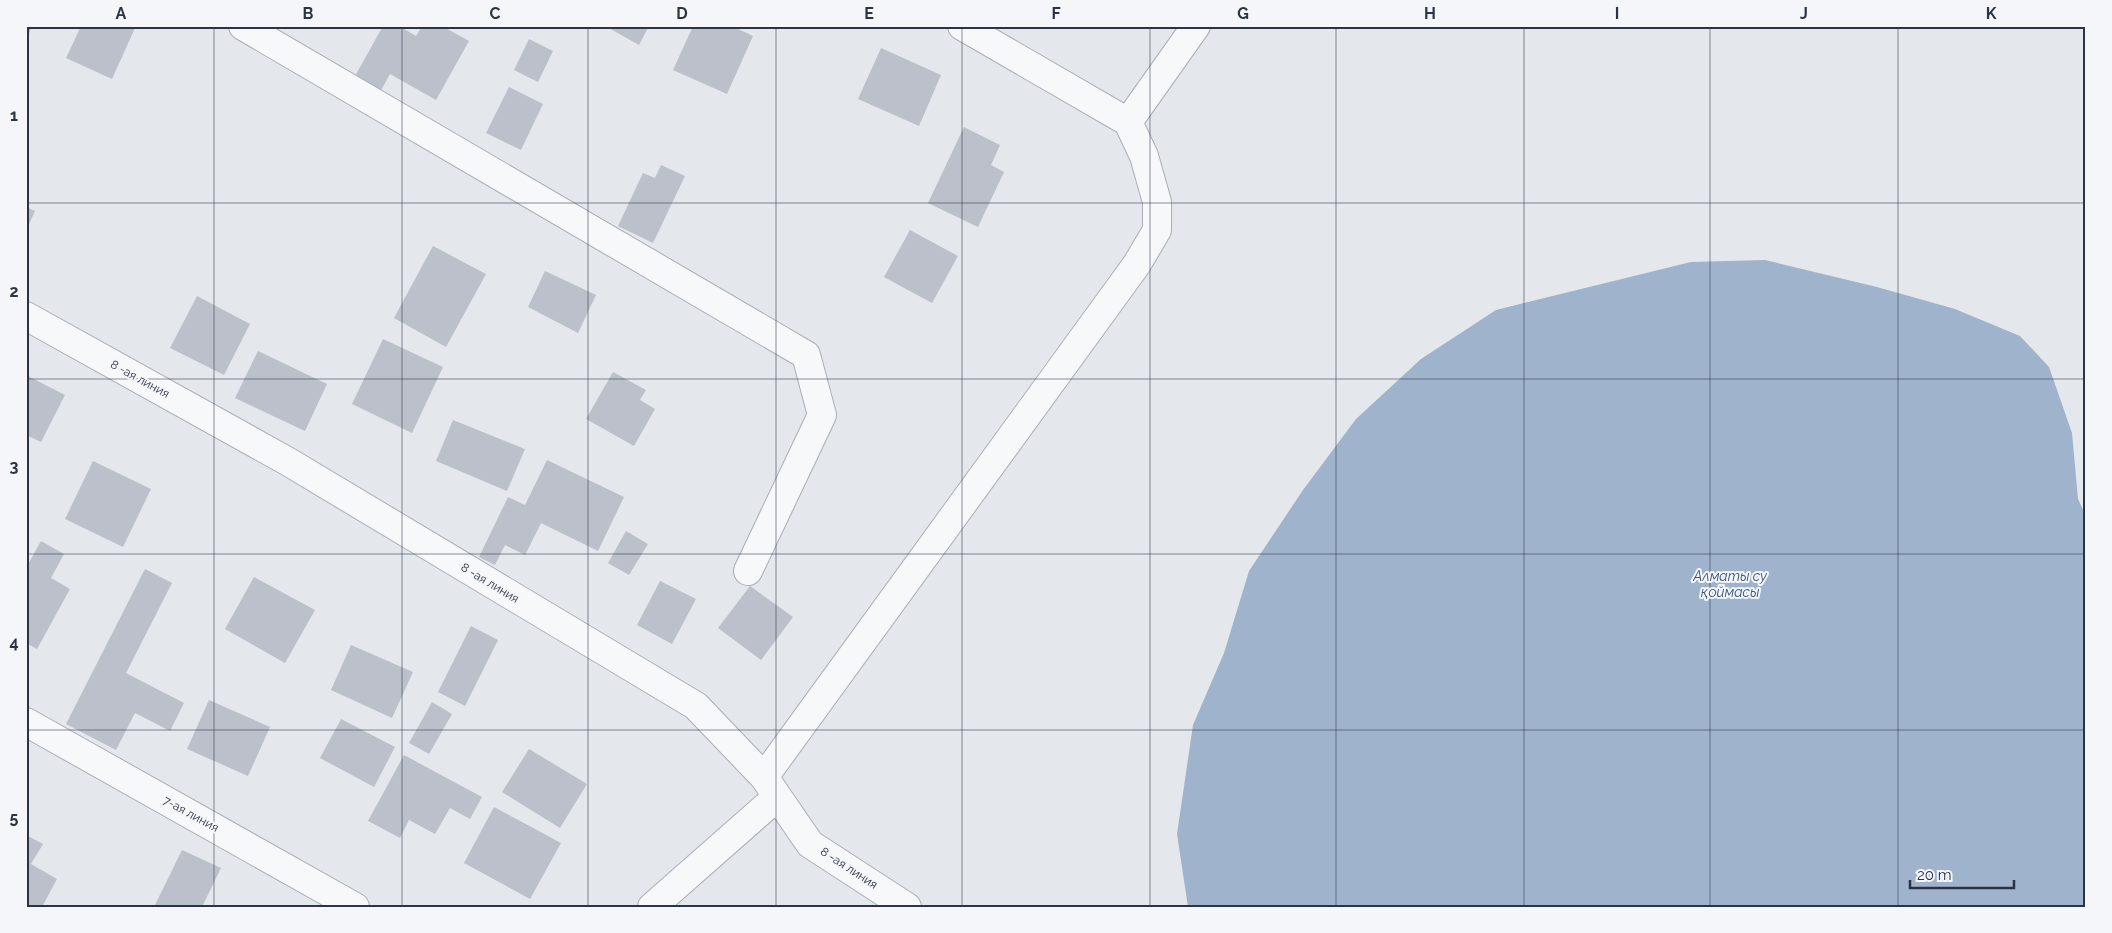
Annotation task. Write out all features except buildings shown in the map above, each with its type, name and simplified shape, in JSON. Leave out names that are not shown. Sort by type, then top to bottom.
[{"type":"street","points":[[243,26],[806,355],[822,415],[748,571]]},
{"type":"street","points":[[652,907],[770,787],[1137,264],[1157,230],[1157,202],[1144,156],[1128,122],[962,26]]},
{"type":"street","points":[[1128,122],[1196,26]]},
{"type":"street","name":"8 -ая линия","points":[[26,316],[287,461],[696,706],[770,787],[810,844],[907,907]]},
{"type":"street","name":"7-ая линия","points":[[26,722],[355,907]]},
{"type":"water","name":"Алматы су қоймасы","points":[[1765,260],[1877,287],[1955,309],[2020,336],[2049,367],[2072,433],[2078,499],[2086,516],[2086,907],[1188,907],[1177,834],[1193,725],[1224,653],[1249,571],[1303,490],[1356,419],[1421,359],[1496,310],[1691,262]]}]
